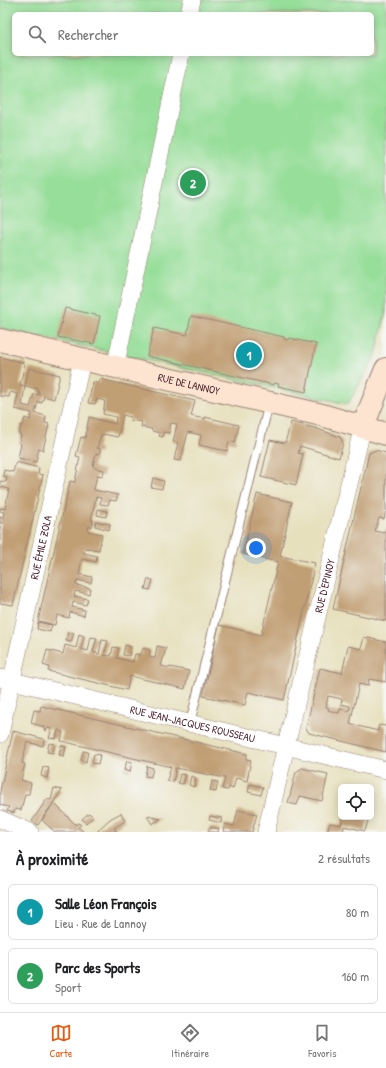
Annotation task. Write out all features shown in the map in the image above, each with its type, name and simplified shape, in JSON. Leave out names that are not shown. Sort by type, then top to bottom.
[{"type":"main road","name":"RUE DE LANNOY","points":[[0,340],[322,415],[376,430]]},
{"type":"main road","points":[[376,430],[386,369]]},
{"type":"street","points":[[189,12],[192,0]]},
{"type":"street","points":[[115,368],[181,56]]},
{"type":"street","name":"RUE ÉMILE ZOLA","points":[[0,734],[6,680],[82,360]]},
{"type":"street","name":"RUE D'EPINOY","points":[[266,832],[286,746],[376,430]]},
{"type":"street","name":"RUE JEAN-JACQUES ROUSSEAU","points":[[6,680],[386,770]]},
{"type":"street","points":[[0,819],[30,832]]},
{"type":"lane","points":[[190,723],[269,403]]},
{"type":"green space","points":[[0,0],[386,0],[386,312],[376,355],[348,404],[0,328]]},
{"type":"building","points":[[65,308],[100,316],[94,344],[58,337]]},
{"type":"building","points":[[191,316],[284,337],[284,339],[288,340],[289,338],[316,344],[306,392],[278,386],[279,384],[274,383],[274,385],[147,356],[154,328],[187,335]]},
{"type":"building","points":[[0,357],[25,363],[20,385],[25,386],[29,368],[60,375],[54,399],[44,396],[42,403],[38,402],[35,413],[46,416],[45,423],[49,424],[43,450],[39,448],[36,462],[18,458],[21,444],[19,443],[21,435],[19,434],[21,425],[23,425],[25,418],[30,420],[32,413],[15,409],[18,394],[10,392],[9,397],[0,396]],"holes":[[[25,386],[38,389],[38,393],[40,393],[39,395],[34,394],[30,407],[22,405]]]},
{"type":"building","points":[[100,379],[195,401],[191,416],[205,419],[205,417],[239,425],[235,443],[229,441],[227,451],[199,445],[201,435],[188,432],[181,461],[174,460],[178,443],[173,442],[177,424],[171,423],[169,433],[163,432],[163,437],[159,436],[160,433],[152,431],[152,429],[141,427],[142,422],[130,420],[131,417],[123,415],[118,437],[103,434],[101,435],[97,448],[100,449],[100,451],[99,454],[96,453],[93,466],[104,470],[103,476],[97,475],[94,490],[118,495],[116,501],[110,500],[108,505],[100,504],[101,498],[96,497],[91,520],[93,520],[92,527],[89,526],[88,531],[102,534],[99,550],[85,548],[84,553],[97,556],[96,562],[82,559],[79,574],[92,577],[91,583],[77,580],[76,585],[90,588],[89,594],[75,591],[74,596],[88,599],[86,605],[73,602],[72,607],[85,610],[84,616],[70,612],[69,618],[57,615],[55,625],[38,621],[70,481],[75,482],[80,457],[76,456],[81,437],[85,438],[89,417],[115,424],[116,417],[103,414],[105,401],[97,399],[95,404],[88,403],[93,382],[99,384]]},
{"type":"building","points":[[291,422],[315,428],[340,437],[343,443],[339,458],[300,446],[298,453],[303,454],[296,485],[261,477],[270,440],[285,443]]},
{"type":"building","points":[[376,450],[386,453],[386,511],[384,519],[379,518],[375,531],[384,533],[386,528],[386,621],[333,609],[369,453]]},
{"type":"building","points":[[16,462],[39,468],[38,474],[43,475],[13,605],[0,603],[0,528],[2,523],[0,523],[0,517],[3,518],[4,512],[0,511],[0,508],[5,509],[9,489],[0,487],[0,481],[6,482],[7,477],[3,476],[4,470],[13,472]]},
{"type":"building","points":[[153,478],[164,481],[162,489],[151,487]]},
{"type":"building","points":[[257,494],[292,502],[280,556],[315,563],[284,700],[248,692],[245,705],[203,696],[219,625],[261,635],[278,562],[243,554]]},
{"type":"building","points":[[98,509],[107,511],[106,517],[97,515]]},
{"type":"building","points":[[96,521],[110,524],[109,530],[95,526]]},
{"type":"building","points":[[148,579],[153,580],[150,590],[145,589]]},
{"type":"building","points":[[38,622],[52,625],[50,632],[37,629]]},
{"type":"building","points":[[68,632],[74,633],[71,642],[66,641]]},
{"type":"building","points":[[79,634],[84,636],[81,649],[88,651],[91,637],[97,638],[93,652],[99,654],[102,640],[108,641],[104,655],[111,656],[113,647],[119,648],[117,658],[133,662],[135,654],[141,655],[143,648],[150,650],[149,657],[155,658],[157,646],[166,648],[161,666],[189,671],[185,689],[130,676],[127,690],[48,671],[49,667],[43,665],[47,650],[63,654],[65,645],[76,648]]},
{"type":"building","points":[[364,637],[386,642],[386,682],[369,679],[368,686],[359,684],[350,724],[378,731],[379,725],[386,726],[386,752],[309,733],[306,728],[320,668],[342,673],[348,646],[361,649]],"holes":[[[328,696],[342,699],[341,704],[350,706],[349,711],[340,709],[339,713],[328,710],[329,708],[326,707]]]},
{"type":"building","points":[[125,645],[131,647],[129,656],[123,655]]},
{"type":"building","points":[[41,706],[247,754],[246,759],[251,760],[247,781],[236,778],[233,789],[229,787],[228,790],[222,789],[225,778],[176,768],[173,782],[167,780],[171,767],[61,741],[63,732],[58,730],[56,739],[49,738],[52,729],[47,728],[46,731],[44,730],[44,727],[31,723],[34,710],[40,711]]},
{"type":"building","points":[[13,731],[44,739],[43,746],[27,742],[22,763],[25,764],[21,780],[31,783],[29,794],[25,794],[21,810],[15,809],[14,813],[7,811],[9,807],[0,805],[0,791]]},
{"type":"building","points":[[49,743],[55,744],[53,753],[47,752]]},
{"type":"building","points":[[61,745],[66,747],[64,756],[59,755]]},
{"type":"building","points":[[83,751],[88,752],[86,762],[81,760]]},
{"type":"building","points":[[94,754],[100,755],[98,764],[92,763]]},
{"type":"building","points":[[127,761],[132,762],[130,772],[124,770]]},
{"type":"building","points":[[147,766],[153,768],[151,777],[145,776]]},
{"type":"building","points":[[43,767],[49,768],[47,778],[41,776]]},
{"type":"building","points":[[302,768],[328,774],[322,801],[300,796],[297,805],[288,803],[296,772]]},
{"type":"building","points":[[180,774],[186,775],[183,784],[178,783]]},
{"type":"building","points":[[191,776],[196,778],[194,787],[189,785]]},
{"type":"building","points":[[212,781],[218,782],[216,792],[210,791]]},
{"type":"building","points":[[250,784],[263,787],[261,795],[248,792]]},
{"type":"building","points":[[54,788],[62,790],[38,825],[32,821],[47,799],[51,800]]},
{"type":"building","points":[[54,803],[76,825],[79,823],[81,825],[78,827],[84,832],[55,832],[42,820]]},
{"type":"building","points":[[238,810],[257,814],[252,832],[223,832],[225,824],[234,826]]},
{"type":"building","points":[[89,813],[93,817],[86,823],[82,819]]},
{"type":"building","points":[[121,813],[125,821],[114,828],[117,832],[99,832],[98,830],[110,819]]},
{"type":"building","points":[[147,816],[161,819],[152,824]]},
{"type":"building","points":[[210,816],[222,818],[221,823],[209,820]]},
{"type":"building","points":[[342,820],[368,820],[365,831],[344,826],[343,832],[327,832],[330,823],[341,825]]},
{"type":"building","points":[[210,827],[219,829],[218,832],[208,832]]},
{"type":"place","name":"Parc des Sports","points":[[193,183]]},
{"type":"place","name":"Salle Léon François","points":[[249,355]]}]
